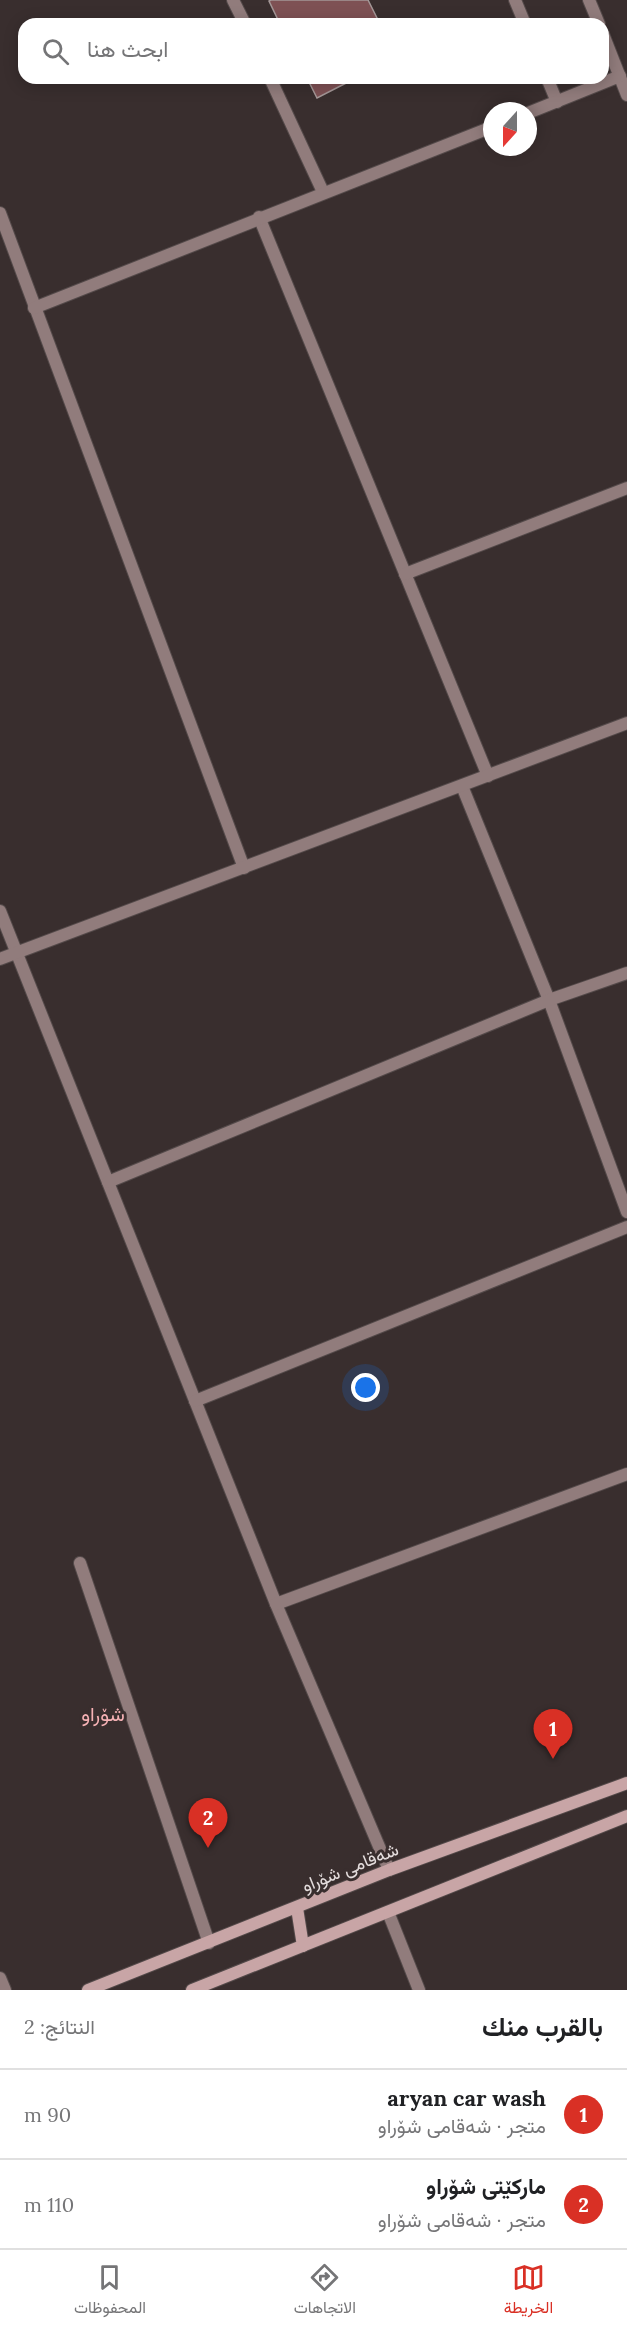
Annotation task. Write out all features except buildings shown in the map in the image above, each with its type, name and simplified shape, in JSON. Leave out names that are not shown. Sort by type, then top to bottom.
[{"type":"street","points":[[233,0],[241,18]]},
{"type":"street","points":[[515,0],[522,18]]},
{"type":"street","points":[[589,0],[596,18]]},
{"type":"street","points":[[609,49],[627,95]]},
{"type":"street","points":[[609,81],[620,76]]},
{"type":"street","points":[[273,84],[323,192]]},
{"type":"street","points":[[550,84],[557,102]]},
{"type":"street","points":[[537,110],[601,84]]},
{"type":"street","points":[[34,308],[259,217],[483,130]]},
{"type":"street","points":[[0,213],[244,868]]},
{"type":"street","points":[[259,217],[488,776]]},
{"type":"street","points":[[405,574],[627,488]]},
{"type":"street","points":[[0,959],[627,723]]},
{"type":"street","points":[[462,786],[549,1000],[627,1212]]},
{"type":"street","points":[[0,911],[276,1604],[389,1870]]},
{"type":"street","points":[[108,1182],[549,1000],[627,973]]},
{"type":"street","points":[[195,1401],[627,1227]]},
{"type":"street","points":[[276,1604],[627,1474]]},
{"type":"street","points":[[80,1563],[209,1943]]},
{"type":"street","name":"شەقامی شۆراو","points":[[88,1990],[389,1870],[627,1783]]},
{"type":"street","points":[[192,1990],[627,1816]]},
{"type":"street","points":[[297,1908],[303,1946]]},
{"type":"street","points":[[388,1912],[419,1990]]},
{"type":"street","points":[[0,1978],[5,1990]]},
{"type":"place","name":"aryan car wash","points":[[553,1759]]},
{"type":"place","name":"مارکێتی شۆراو","points":[[208,1848]]},
{"type":"district","name":"شۆراو","points":[[103,1713]]}]
